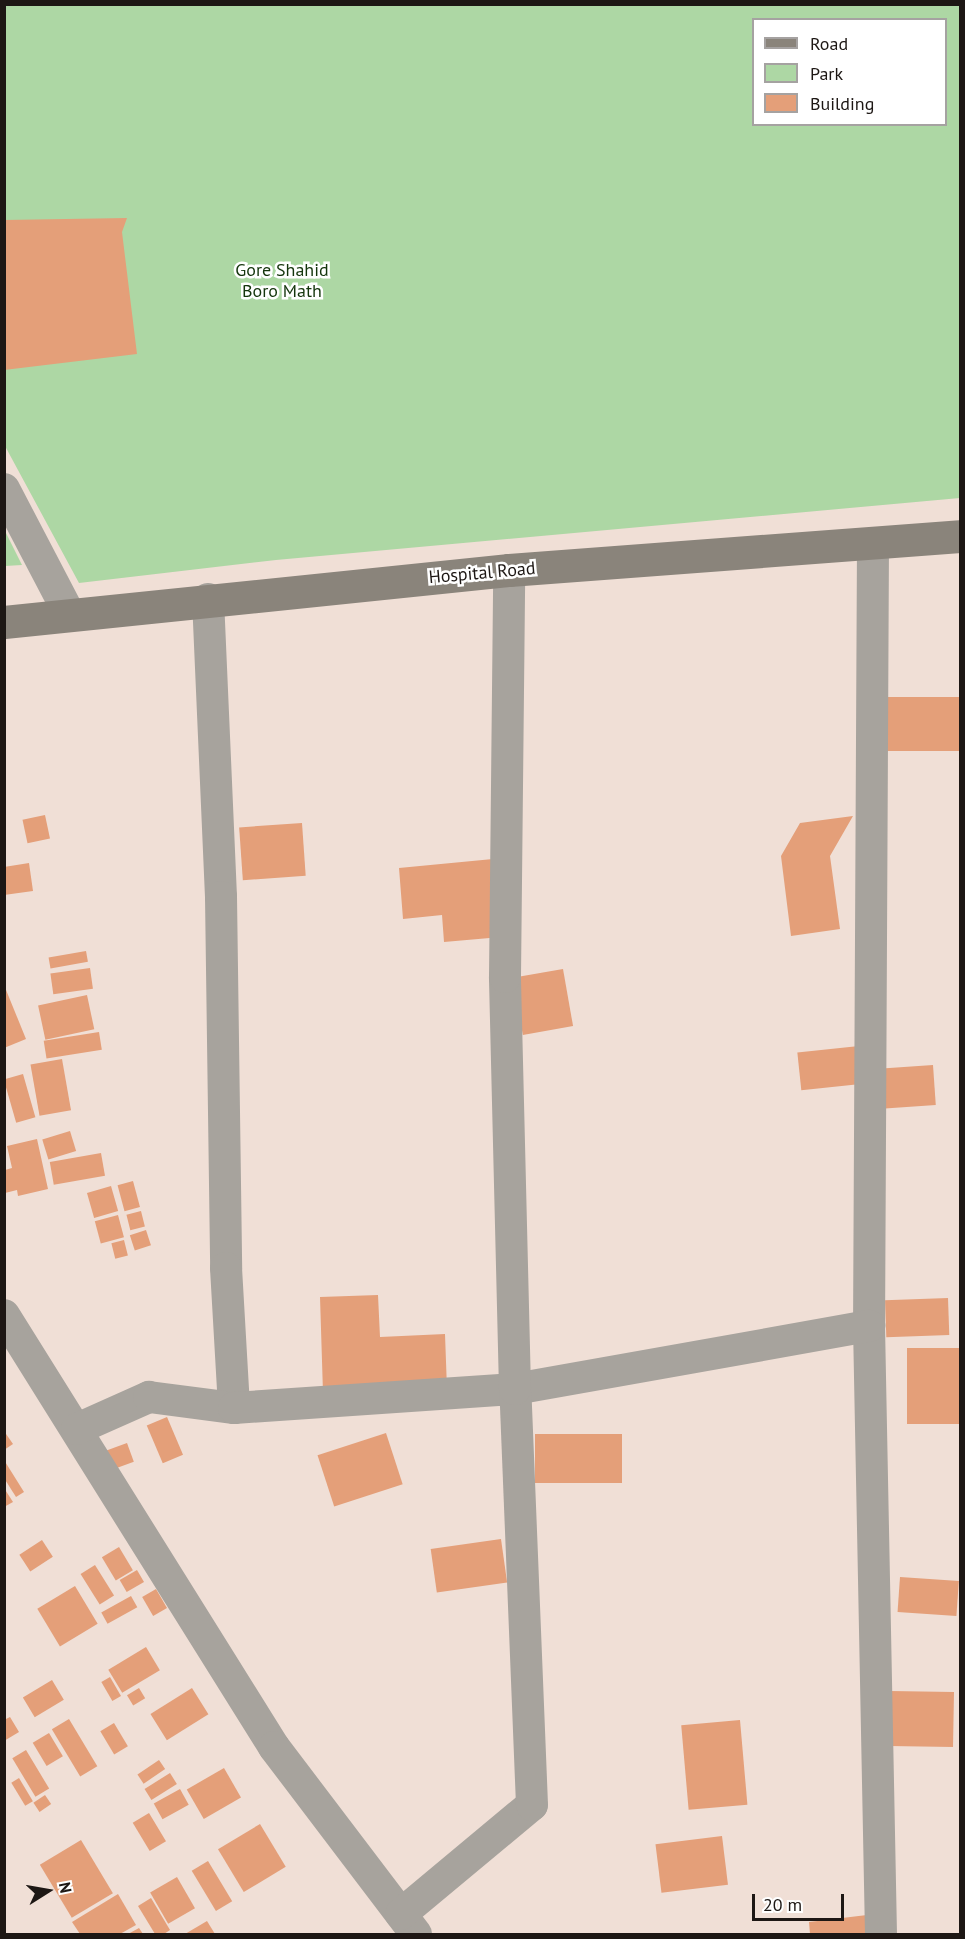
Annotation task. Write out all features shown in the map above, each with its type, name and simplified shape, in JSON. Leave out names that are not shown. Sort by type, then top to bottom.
[{"type":"main road","name":"Hospital Road","points":[[4,621],[509,570],[960,536]]},
{"type":"street","points":[[4,489],[70,615]]},
{"type":"street","points":[[873,543],[869,1326],[881,1935]]},
{"type":"street","points":[[4,1315],[274,1747],[409,1924],[532,1805],[514,1389],[505,977],[509,570]]},
{"type":"street","points":[[208,599],[221,897],[226,1268],[234,1408]]},
{"type":"street","points":[[77,1429],[149,1397],[234,1408],[514,1389],[869,1326]]},
{"type":"green space","name":"Gore Shahid Boro Math","points":[[4,5],[960,5],[960,498],[276,560],[79,583],[5,446]]},
{"type":"green space","points":[[5,531],[22,565],[5,566]]},
{"type":"building","points":[[127,218],[122,232],[137,354],[4,370],[4,220]]},
{"type":"building","points":[[883,697],[960,697],[960,751],[883,751]]},
{"type":"building","points":[[45,815],[50,838],[27,843],[23,820]]},
{"type":"building","points":[[853,816],[830,856],[840,929],[791,936],[781,856],[800,823]]},
{"type":"building","points":[[302,823],[306,876],[243,880],[239,827]]},
{"type":"building","points":[[493,859],[501,937],[444,942],[442,915],[403,919],[399,868]]},
{"type":"building","points":[[29,863],[33,891],[4,895],[4,867]]},
{"type":"building","points":[[86,951],[88,962],[50,968],[49,958]]},
{"type":"building","points":[[90,968],[93,989],[53,994],[50,974]]},
{"type":"building","points":[[563,969],[573,1026],[523,1035],[513,978]]},
{"type":"building","points":[[4,985],[26,1039],[4,1048]]},
{"type":"building","points":[[87,995],[94,1029],[45,1040],[38,1005]]},
{"type":"building","points":[[99,1032],[102,1050],[47,1059],[44,1041]]},
{"type":"building","points":[[859,1046],[863,1084],[801,1090],[797,1052]]},
{"type":"building","points":[[62,1059],[71,1110],[40,1116],[30,1065]]},
{"type":"building","points":[[933,1065],[936,1105],[885,1108],[882,1069]]},
{"type":"building","points":[[23,1074],[35,1117],[16,1123],[4,1079]]},
{"type":"building","points":[[70,1131],[76,1151],[48,1160],[42,1139]]},
{"type":"building","points":[[37,1139],[48,1189],[18,1196],[17,1190],[5,1193],[5,1170],[12,1168],[7,1146]]},
{"type":"building","points":[[101,1153],[105,1176],[54,1185],[50,1162]]},
{"type":"building","points":[[133,1181],[140,1207],[125,1211],[118,1185]]},
{"type":"building","points":[[111,1186],[118,1211],[94,1218],[87,1193]]},
{"type":"building","points":[[141,1211],[145,1227],[130,1230],[126,1215]]},
{"type":"building","points":[[118,1215],[124,1237],[101,1243],[95,1221]]},
{"type":"building","points":[[146,1230],[151,1245],[135,1250],[130,1235]]},
{"type":"building","points":[[124,1240],[128,1256],[115,1259],[111,1243]]},
{"type":"building","points":[[378,1295],[380,1337],[445,1334],[447,1389],[323,1393],[320,1297]]},
{"type":"building","points":[[948,1298],[949,1335],[886,1337],[885,1300]]},
{"type":"building","points":[[907,1348],[960,1348],[960,1424],[907,1424]]},
{"type":"building","points":[[167,1417],[183,1455],[163,1463],[147,1426]]},
{"type":"building","points":[[4,1431],[13,1444],[4,1450]]},
{"type":"building","points":[[386,1433],[403,1484],[334,1507],[318,1455]]},
{"type":"building","points":[[535,1434],[622,1434],[622,1483],[535,1483]]},
{"type":"building","points":[[127,1443],[134,1462],[108,1471],[102,1452]]},
{"type":"building","points":[[4,1460],[24,1492],[16,1497],[4,1478]]},
{"type":"building","points":[[4,1488],[13,1502],[4,1507]]},
{"type":"building","points":[[501,1539],[507,1583],[437,1592],[431,1549]]},
{"type":"building","points":[[42,1540],[53,1557],[30,1571],[19,1555]]},
{"type":"building","points":[[119,1547],[133,1570],[116,1580],[102,1557]]},
{"type":"building","points":[[95,1565],[114,1596],[100,1605],[81,1574]]},
{"type":"building","points":[[137,1570],[144,1582],[127,1592],[120,1580]]},
{"type":"building","points":[[900,1577],[959,1581],[956,1616],[898,1612]]},
{"type":"building","points":[[75,1586],[98,1624],[60,1646],[37,1609]]},
{"type":"building","points":[[156,1589],[167,1608],[153,1616],[142,1597]]},
{"type":"building","points":[[131,1596],[137,1607],[108,1624],[101,1612]]},
{"type":"building","points":[[146,1647],[160,1670],[122,1693],[108,1670]]},
{"type":"building","points":[[110,1677],[121,1696],[112,1701],[101,1682]]},
{"type":"building","points":[[52,1680],[64,1700],[35,1717],[23,1698]]},
{"type":"building","points":[[139,1688],[145,1698],[133,1705],[127,1695]]},
{"type":"building","points":[[192,1688],[208,1714],[167,1740],[150,1714]]},
{"type":"building","points":[[890,1691],[954,1692],[953,1747],[889,1746]]},
{"type":"building","points":[[10,1717],[19,1732],[4,1741],[4,1720]]},
{"type":"building","points":[[69,1719],[97,1766],[80,1776],[52,1729]]},
{"type":"building","points":[[740,1720],[747,1805],[689,1810],[681,1725]]},
{"type":"building","points":[[114,1723],[128,1746],[114,1754],[100,1731]]},
{"type":"building","points":[[49,1733],[63,1756],[47,1766],[33,1743]]},
{"type":"building","points":[[26,1750],[49,1789],[35,1797],[12,1758]]},
{"type":"building","points":[[159,1760],[165,1769],[144,1784],[137,1775]]},
{"type":"building","points":[[224,1768],[241,1797],[204,1819],[187,1790]]},
{"type":"building","points":[[170,1773],[177,1784],[151,1800],[145,1789]]},
{"type":"building","points":[[19,1778],[33,1801],[25,1806],[11,1783]]},
{"type":"building","points":[[180,1789],[189,1805],[162,1819],[154,1804]]},
{"type":"building","points":[[45,1795],[51,1804],[40,1812],[33,1803]]},
{"type":"building","points":[[149,1813],[166,1841],[150,1851],[133,1823]]},
{"type":"building","points":[[260,1824],[286,1867],[244,1892],[218,1849]]},
{"type":"building","points":[[722,1836],[728,1885],[661,1893],[655,1844]]},
{"type":"building","points":[[81,1840],[113,1893],[72,1918],[40,1865]]},
{"type":"building","points":[[208,1861],[232,1901],[216,1911],[192,1871]]},
{"type":"building","points":[[177,1877],[195,1908],[168,1924],[150,1892]]},
{"type":"building","points":[[118,1894],[136,1925],[120,1934],[80,1934],[72,1922]]},
{"type":"building","points":[[151,1898],[170,1930],[164,1934],[155,1934],[138,1906]]},
{"type":"building","points":[[867,1915],[869,1934],[810,1934],[809,1922]]},
{"type":"building","points":[[207,1921],[215,1934],[185,1934]]},
{"type":"building","points":[[139,1928],[143,1934],[128,1934]]}]
